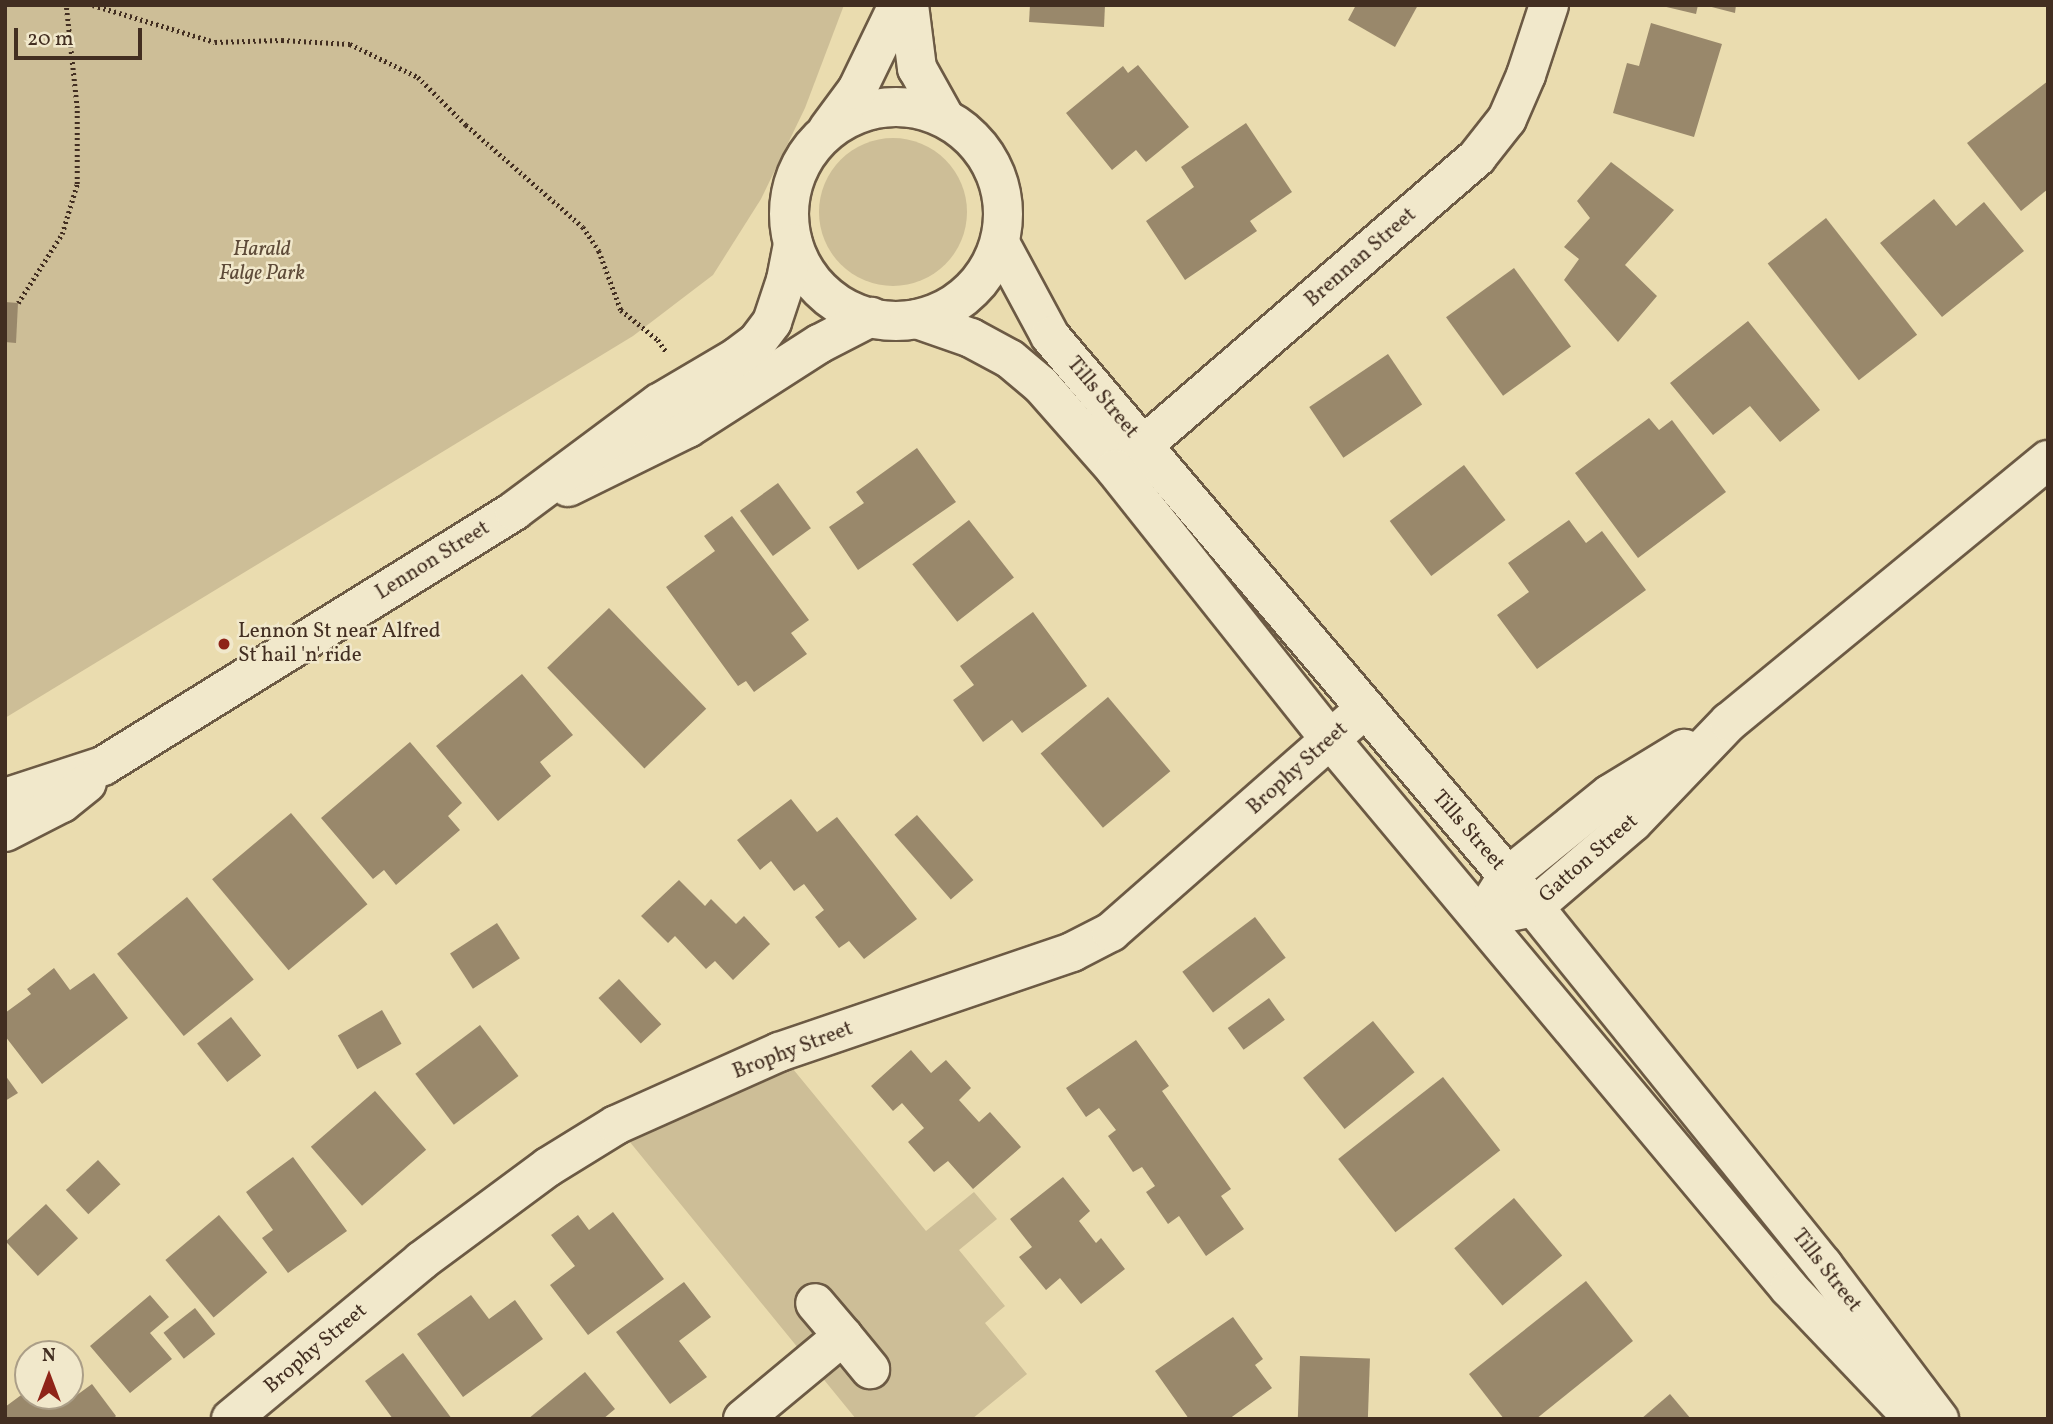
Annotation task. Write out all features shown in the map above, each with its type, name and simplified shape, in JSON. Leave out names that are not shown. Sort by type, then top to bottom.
[{"type":"street","points":[[825,133],[852,116],[882,108],[915,108],[945,118],[969,135],[988,158],[1000,184],[1004,214],[1000,243],[988,270],[969,293],[945,309],[917,319],[894,321],[871,317],[845,307],[822,291],[805,270],[793,244],[789,221],[790,196],[797,173],[808,152],[857,90],[898,5]]},
{"type":"street","points":[[909,5],[917,68],[945,118]]},
{"type":"street","name":"Brennan Street","points":[[1129,458],[1477,158],[1507,119],[1526,75],[1549,5]]},
{"type":"street","name":"Tills Street","points":[[1000,243],[1050,336],[1129,458],[1331,739],[1789,1288],[1914,1419]]},
{"type":"street","name":"Lennon Street","points":[[5,832],[62,803],[103,766],[514,511],[614,434],[689,383],[737,357],[757,342],[779,305],[793,244]]},
{"type":"street","name":"Lennon Street","points":[[514,511],[614,467],[688,428],[843,329],[871,317]]},
{"type":"street","name":"Tills Street","points":[[917,319],[971,338],[1010,359],[1129,458],[1364,710],[1534,906],[1823,1265],[1939,1419]]},
{"type":"street","name":"Gatton Street","points":[[1480,918],[1534,906],[1633,822],[1729,722],[2048,460]]},
{"type":"street","name":"Brophy Street","points":[[244,1415],[421,1261],[548,1167],[616,1125],[779,1052],[1072,952],[1111,932],[1364,710]]},
{"type":"street","name":"Gatton Street","points":[[1480,918],[1507,877],[1609,794],[1729,722]]},
{"type":"street","name":"Lennon Street","points":[[5,798],[103,766]]},
{"type":"street","points":[[815,1303],[870,1369]]},
{"type":"street","points":[[743,1419],[843,1336]]},
{"type":"path","points":[[18,303],[62,234],[77,184],[77,108],[66,5]]},
{"type":"path","points":[[93,5],[215,42],[282,40],[349,44],[418,77],[467,125],[583,227],[598,251],[621,310],[658,340],[689,383]]},
{"type":"green space","name":"Harald Falge Park","points":[[5,5],[844,5],[805,108],[761,199],[713,275],[633,336],[5,718]]},
{"type":"green space","points":[[893,138],[921,144],[945,160],[961,184],[967,212],[961,240],[945,264],[921,280],[893,286],[865,280],[841,264],[825,240],[819,212],[825,184],[841,160],[865,144]]},
{"type":"green space","points":[[779,1052],[926,1231],[974,1192],[997,1219],[959,1250],[1005,1306],[985,1323],[1027,1374],[972,1419],[856,1419],[616,1125]]},
{"type":"building","points":[[1030,5],[1105,5],[1104,27],[1029,22]]},
{"type":"building","points":[[1356,5],[1418,5],[1395,47],[1348,20]]},
{"type":"building","points":[[1658,5],[1698,5],[1696,14]]},
{"type":"building","points":[[1704,5],[1736,5],[1735,13]]},
{"type":"building","points":[[1651,23],[1722,44],[1694,137],[1613,113],[1627,63],[1639,66]]},
{"type":"building","points":[[1138,65],[1189,127],[1146,162],[1136,150],[1112,170],[1066,113],[1123,66],[1128,73]]},
{"type":"building","points":[[2048,81],[2048,189],[2021,211],[1967,143]]},
{"type":"building","points":[[1246,123],[1292,192],[1250,221],[1257,231],[1185,280],[1146,221],[1194,187],[1181,167]]},
{"type":"building","points":[[1611,162],[1674,210],[1625,265],[1657,296],[1618,342],[1564,280],[1579,259],[1564,247],[1590,218],[1577,201]]},
{"type":"building","points":[[1934,199],[1956,226],[1984,202],[2024,251],[1942,317],[1880,243]]},
{"type":"building","points":[[1826,218],[1917,335],[1859,380],[1768,264]]},
{"type":"building","points":[[1514,268],[1571,346],[1503,396],[1446,317]]},
{"type":"building","points":[[5,302],[18,303],[16,343],[5,342]]},
{"type":"building","points":[[1748,321],[1820,410],[1780,442],[1750,406],[1713,435],[1670,383]]},
{"type":"building","points":[[1388,354],[1422,405],[1343,458],[1309,407]]},
{"type":"building","points":[[1649,418],[1659,430],[1672,420],[1726,492],[1638,558],[1575,473]]},
{"type":"building","points":[[917,448],[956,502],[858,570],[829,527],[864,503],[856,492]]},
{"type":"building","points":[[1464,465],[1506,520],[1431,576],[1390,521]]},
{"type":"building","points":[[778,483],[811,528],[773,556],[740,511]]},
{"type":"building","points":[[732,516],[809,620],[791,633],[807,654],[754,692],[746,681],[738,686],[666,587],[715,551],[704,536]]},
{"type":"building","points":[[969,520],[1014,578],[957,622],[912,564]]},
{"type":"building","points":[[1569,520],[1586,543],[1602,531],[1646,590],[1537,669],[1497,615],[1529,592],[1508,563]]},
{"type":"building","points":[[609,608],[706,709],[644,768],[547,668]]},
{"type":"building","points":[[1033,612],[1087,686],[1022,733],[1012,720],[983,742],[953,700],[974,685],[960,666]]},
{"type":"building","points":[[522,674],[573,735],[540,762],[551,776],[498,821],[436,746]]},
{"type":"building","points":[[1108,697],[1170,771],[1103,828],[1041,754]]},
{"type":"building","points":[[410,742],[462,803],[448,816],[460,830],[396,885],[384,870],[373,879],[321,818]]},
{"type":"building","points":[[791,799],[817,832],[837,817],[917,919],[864,959],[849,941],[839,948],[815,917],[824,910],[804,884],[794,891],[771,861],[760,870],[737,840]]},
{"type":"building","points":[[291,813],[367,904],[289,970],[212,879]]},
{"type":"building","points":[[917,815],[973,880],[951,900],[894,835]]},
{"type":"building","points":[[679,880],[705,906],[711,899],[736,924],[744,916],[770,944],[733,980],[715,961],[706,969],[675,936],[668,943],[641,916]]},
{"type":"building","points":[[187,897],[254,979],[184,1036],[117,954]]},
{"type":"building","points":[[1255,917],[1286,958],[1213,1012],[1182,972]]},
{"type":"building","points":[[497,923],[520,958],[473,989],[450,953]]},
{"type":"building","points":[[54,968],[70,990],[94,973],[128,1018],[42,1084],[5,1036],[5,1013],[31,994],[27,989]]},
{"type":"building","points":[[619,979],[661,1024],[641,1043],[599,998]]},
{"type":"building","points":[[1269,998],[1285,1020],[1244,1050],[1228,1028]]},
{"type":"building","points":[[382,1010],[402,1044],[357,1069],[338,1036]]},
{"type":"building","points":[[231,1017],[261,1056],[227,1082],[197,1043]]},
{"type":"building","points":[[1373,1021],[1415,1072],[1345,1129],[1303,1078]]},
{"type":"building","points":[[480,1025],[519,1076],[454,1125],[415,1074]]},
{"type":"building","points":[[1136,1040],[1169,1086],[1162,1091],[1231,1189],[1221,1196],[1244,1229],[1206,1256],[1179,1216],[1168,1224],[1146,1192],[1155,1186],[1142,1167],[1133,1172],[1108,1136],[1116,1130],[1099,1108],[1086,1117],[1066,1088]]},
{"type":"building","points":[[911,1050],[931,1073],[946,1060],[971,1088],[959,1100],[979,1122],[990,1112],[1021,1147],[973,1189],[948,1161],[934,1172],[908,1142],[924,1128],[902,1103],[893,1111],[871,1086]]},
{"type":"building","points":[[5,1075],[18,1093],[5,1101]]},
{"type":"building","points":[[1443,1077],[1500,1150],[1395,1232],[1338,1159]]},
{"type":"building","points":[[375,1091],[426,1150],[362,1206],[311,1147]]},
{"type":"building","points":[[293,1157],[347,1231],[288,1273],[262,1238],[273,1230],[246,1192]]},
{"type":"building","points":[[98,1160],[121,1184],[88,1214],[66,1190]]},
{"type":"building","points":[[1063,1177],[1090,1211],[1079,1221],[1096,1243],[1101,1238],[1125,1269],[1081,1304],[1060,1278],[1046,1290],[1019,1257],[1032,1247],[1010,1219]]},
{"type":"building","points":[[1514,1198],[1562,1255],[1502,1306],[1454,1248]]},
{"type":"building","points":[[46,1204],[78,1238],[38,1276],[6,1242]]},
{"type":"building","points":[[613,1212],[664,1279],[588,1335],[550,1285],[575,1266],[551,1235],[578,1215],[589,1230]]},
{"type":"building","points":[[219,1215],[267,1272],[214,1317],[165,1260]]},
{"type":"building","points":[[1586,1281],[1633,1341],[1536,1419],[1504,1419],[1469,1374]]},
{"type":"building","points":[[684,1282],[711,1317],[679,1341],[707,1377],[670,1404],[616,1332]]},
{"type":"building","points":[[150,1295],[169,1317],[150,1333],[172,1359],[130,1393],[90,1346]]},
{"type":"building","points":[[471,1295],[489,1319],[515,1300],[543,1339],[463,1397],[417,1334]]},
{"type":"building","points":[[195,1308],[215,1334],[184,1359],[163,1333]]},
{"type":"building","points":[[1233,1317],[1263,1359],[1255,1365],[1272,1388],[1229,1419],[1189,1419],[1155,1371]]},
{"type":"building","points":[[403,1353],[452,1419],[393,1419],[365,1381]]},
{"type":"building","points":[[1300,1356],[1370,1358],[1368,1419],[1298,1419]]},
{"type":"building","points":[[585,1372],[615,1409],[603,1419],[528,1419]]},
{"type":"building","points":[[92,1384],[116,1416],[113,1419],[5,1419],[5,1407],[14,1400],[14,1410],[84,1410],[84,1390]]},
{"type":"building","points":[[1670,1394],[1691,1419],[1641,1419]]},
{"type":"place","name":"Lennon St near Alfred St hail 'n' ride","points":[[224,644]]}]
